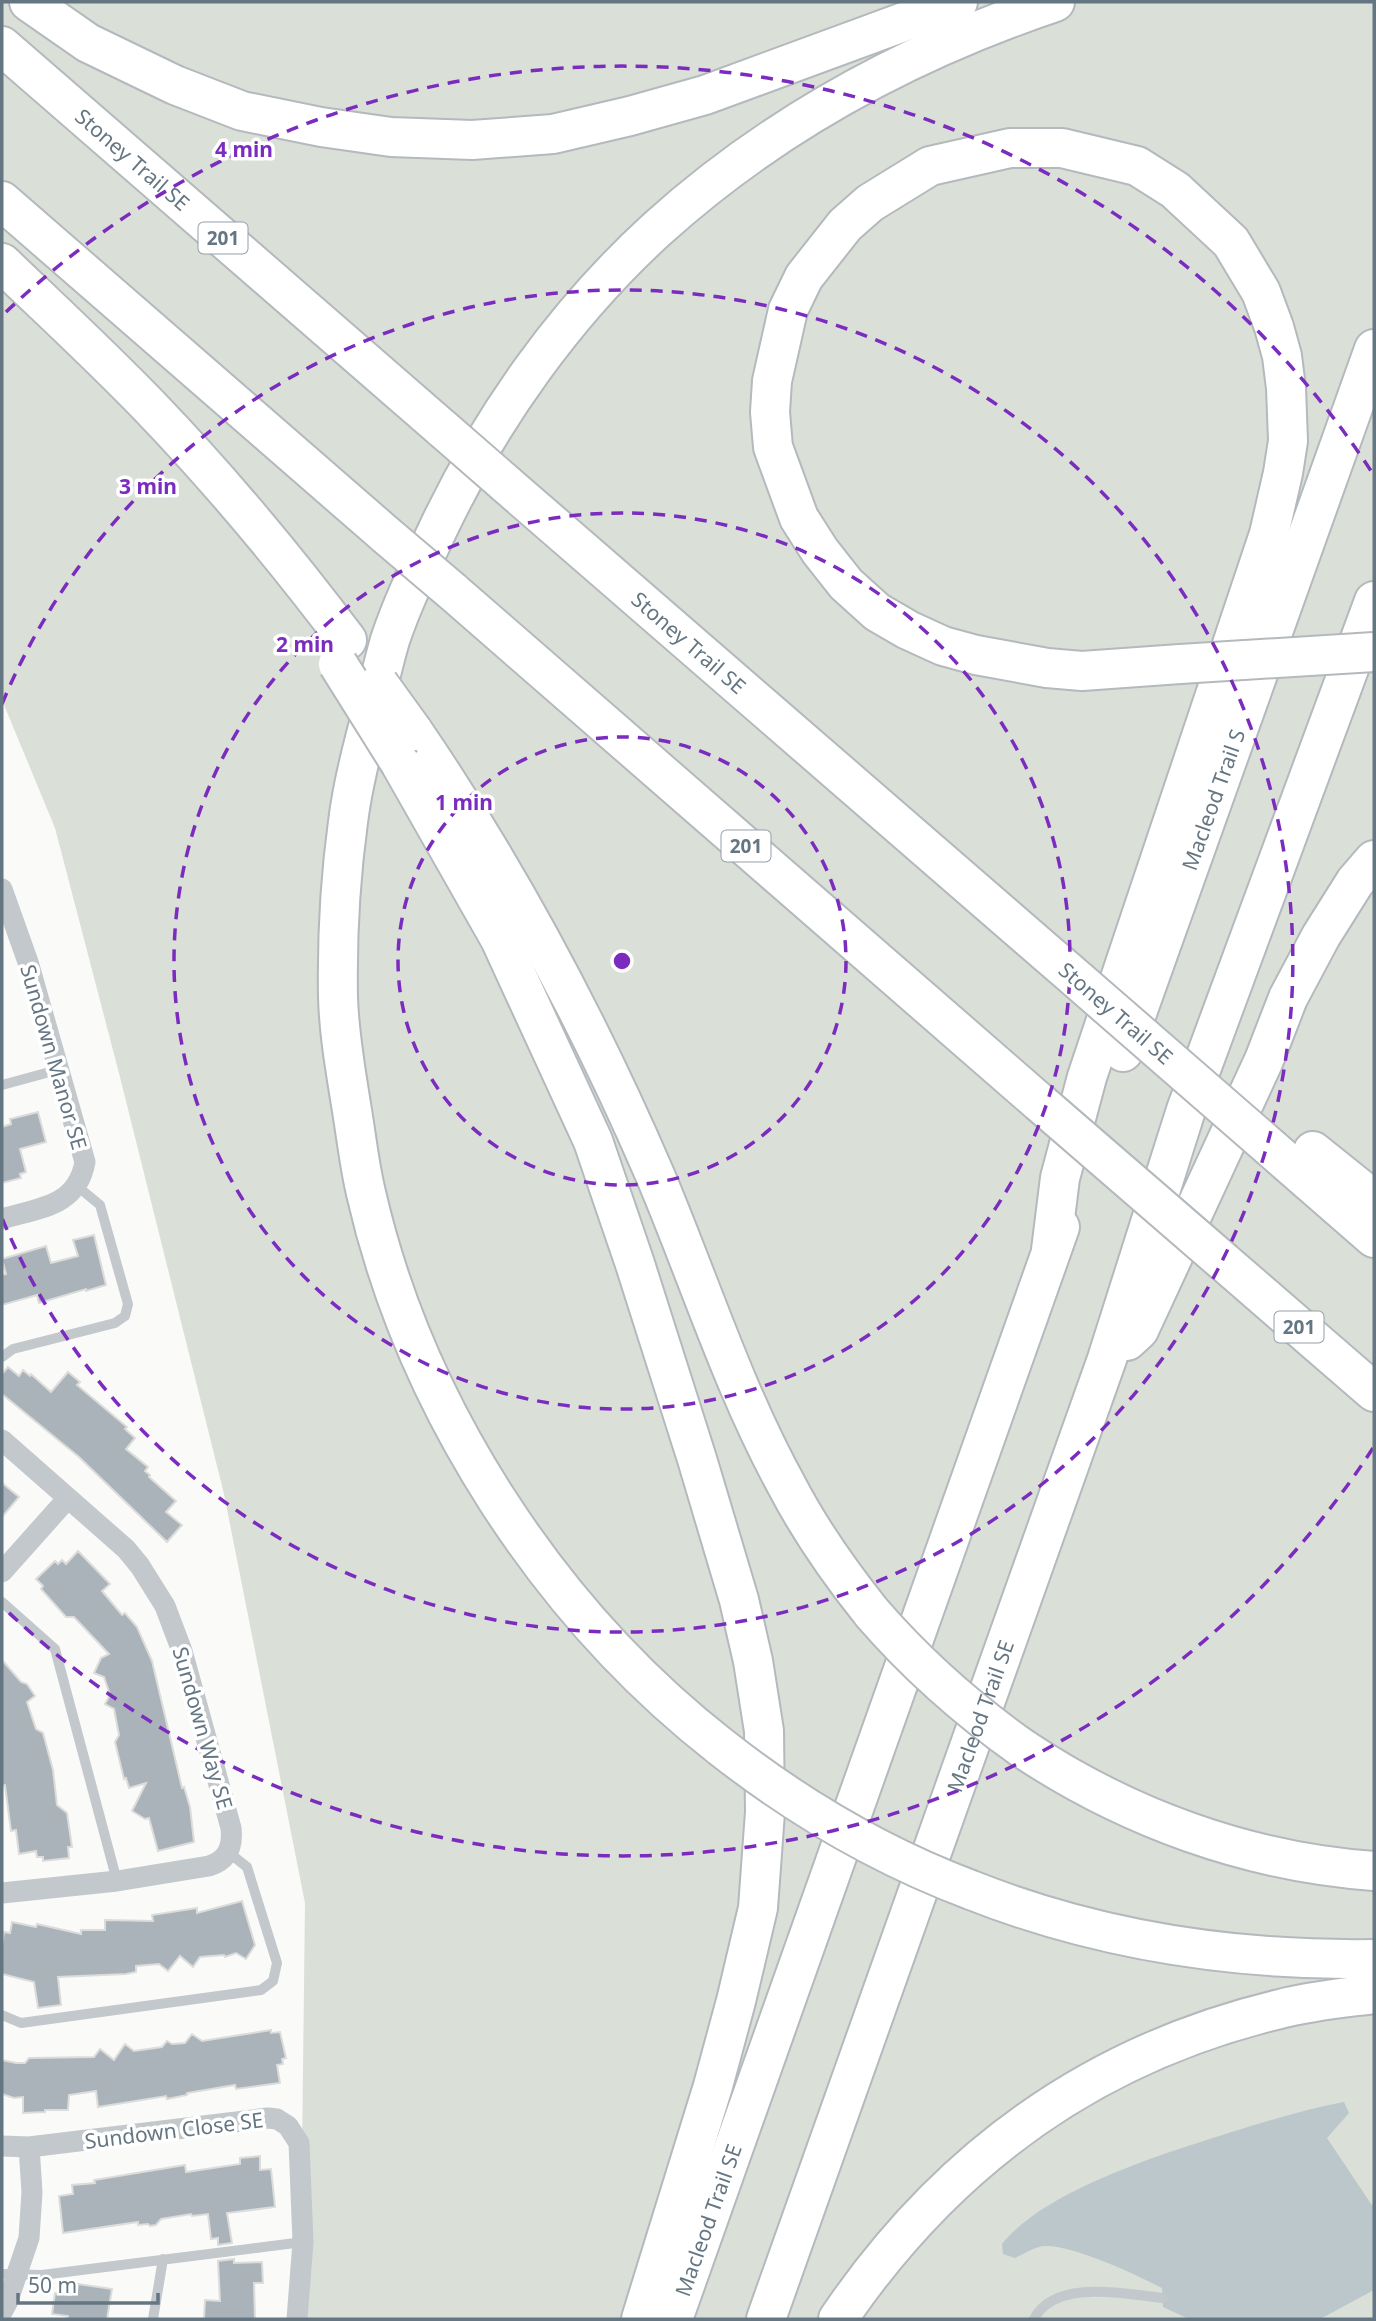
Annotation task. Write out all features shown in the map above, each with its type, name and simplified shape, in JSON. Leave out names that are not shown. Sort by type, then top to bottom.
[{"type":"highway","points":[[29,2],[88,43],[175,85],[242,111],[321,127],[391,137],[472,140],[553,134],[705,95],[958,2]]},
{"type":"highway","points":[[1055,2],[999,21],[875,78],[760,148],[709,186],[656,230],[604,282],[562,331],[492,428],[455,494],[409,591],[390,641],[363,743],[348,818],[339,903],[338,1003],[348,1086],[365,1189],[378,1240],[422,1360],[457,1433],[491,1490],[555,1583],[628,1667],[692,1725],[776,1787],[859,1838],[933,1875],[1059,1922],[1147,1942],[1252,1956],[1374,1959]]},
{"type":"highway","name":"Stoney Trail SE","points":[[2,46],[1117,1015],[1276,1137],[1374,1238]]},
{"type":"highway","points":[[1051,1250],[1060,1178],[1087,1077],[1269,534],[1288,441],[1282,356],[1261,292],[1231,242],[1175,190],[1137,166],[1062,148],[1010,148],[930,166],[870,203],[845,225],[804,278],[788,310],[772,381],[770,412],[773,447],[799,518],[846,584],[877,612],[943,646],[976,655],[1070,670],[1111,670],[1180,664],[1374,652]]},
{"type":"highway","name":"201","points":[[2,201],[1374,1392]]},
{"type":"highway","points":[[2,263],[178,436],[278,577],[343,652],[406,747],[500,939],[593,1141],[697,1459],[740,1600],[753,1661],[764,1731],[765,1812],[758,1908],[736,2001],[713,2086],[641,2319]]},
{"type":"highway","name":"Macleod Trail S","points":[[1051,1250],[1374,349]]},
{"type":"highway","name":"Macleod Trail SE","points":[[766,2319],[1107,1359],[1186,1110],[1374,601]]},
{"type":"highway","points":[[406,747],[469,818],[509,883],[592,1038],[655,1177],[748,1406],[786,1485],[829,1556],[872,1613],[957,1699],[1023,1748],[1115,1802],[1195,1834],[1280,1857],[1374,1871]]},
{"type":"highway","points":[[1107,1359],[1139,1331],[1264,1060],[1288,998],[1328,925],[1355,882],[1374,860]]},
{"type":"highway","points":[[1276,1137],[1374,1200]]},
{"type":"highway","name":"Macleod Trail SE","points":[[673,2319],[1051,1250]]},
{"type":"highway","points":[[838,2319],[863,2281],[894,2242],[933,2201],[979,2158],[1020,2126],[1074,2091],[1165,2046],[1223,2026],[1280,2008],[1374,1994]]},
{"type":"street","name":"Sundown Manor SE","points":[[2,889],[28,962],[85,1162],[77,1186]]},
{"type":"street","points":[[2,1219],[59,1202],[77,1186]]},
{"type":"street","name":"Sundown Way SE","points":[[2,1440],[126,1549],[165,1606],[183,1651],[231,1828],[233,1842],[228,1852]]},
{"type":"street","points":[[2,1572],[68,1497]]},
{"type":"street","points":[[2,1893],[117,1881],[209,1867],[220,1863],[228,1852]]},
{"type":"street","name":"Sundown Close SE","points":[[2,2146],[29,2147],[254,2119],[277,2119],[288,2126],[299,2143],[303,2242],[298,2319]]},
{"type":"street","points":[[2,2312],[9,2274],[29,2238],[32,2192],[29,2147]]},
{"type":"lane","points":[[2,1085],[57,1070]]},
{"type":"lane","points":[[2,1357],[13,1349],[115,1323],[125,1316],[128,1304],[100,1205],[77,1186]]},
{"type":"lane","points":[[2,1602],[55,1649],[117,1881]]},
{"type":"lane","points":[[2,2015],[21,2022],[261,1990],[273,1981],[277,1962],[247,1867],[228,1852]]},
{"type":"lane","points":[[9,2274],[42,2275],[303,2242]]},
{"type":"lane","points":[[153,2319],[163,2259]]},
{"type":"lane","points":[[1034,2319],[1039,2309],[1056,2298],[1089,2291],[1163,2298]]},
{"type":"shaded area","points":[[2,2],[1374,2],[1374,2319],[300,2319],[305,1903],[224,1494],[120,1077],[55,828],[2,700]]},
{"type":"shaded area","points":[[1344,2102],[1349,2113],[1327,2138],[1374,2205],[1374,2290],[1320,2319],[1189,2319],[1163,2307],[1162,2288],[1088,2255],[1045,2246],[1015,2258],[1003,2254],[1002,2244],[1022,2224],[1048,2206],[1110,2175],[1143,2161],[1235,2131]]},
{"type":"building","points":[[38,1112],[46,1142],[20,1149],[26,1172],[20,1174],[21,1178],[2,1183],[2,1127],[11,1124],[10,1119]]},
{"type":"building","points":[[94,1235],[106,1285],[39,1303],[37,1295],[2,1305],[2,1275],[6,1274],[2,1259],[46,1246],[51,1263],[78,1256],[73,1240]]},
{"type":"building","points":[[8,1367],[19,1376],[23,1370],[30,1376],[31,1374],[51,1392],[68,1372],[80,1382],[77,1385],[127,1427],[125,1429],[135,1438],[126,1449],[148,1467],[145,1471],[149,1477],[176,1501],[166,1512],[182,1525],[167,1542],[79,1457],[2,1394],[2,1374]]},
{"type":"building","points":[[2,1483],[19,1497],[2,1517]]},
{"type":"building","points":[[78,1551],[110,1584],[102,1591],[122,1615],[125,1613],[137,1627],[152,1661],[182,1788],[184,1787],[190,1807],[194,1842],[158,1851],[149,1818],[145,1819],[132,1811],[146,1783],[129,1788],[126,1778],[124,1779],[115,1742],[119,1735],[114,1709],[105,1704],[110,1695],[104,1677],[94,1673],[101,1658],[109,1654],[74,1617],[66,1617],[41,1589],[43,1586],[36,1579],[55,1561],[58,1564],[62,1560],[66,1564]]},
{"type":"building","points":[[2,1660],[21,1682],[27,1684],[35,1696],[27,1702],[36,1729],[43,1733],[53,1770],[57,1805],[67,1813],[72,1847],[68,1847],[69,1858],[43,1861],[43,1857],[37,1857],[36,1851],[19,1854],[16,1830],[11,1831],[5,1785],[2,1786]]},
{"type":"building","points":[[242,1901],[255,1945],[246,1959],[236,1953],[225,1957],[200,1957],[193,1967],[180,1956],[168,1971],[159,1964],[136,1966],[136,1972],[126,1974],[58,1977],[61,2005],[38,2008],[34,1982],[2,1974],[4,1932],[10,1933],[12,1922],[36,1927],[37,1924],[81,1934],[81,1930],[105,1930],[105,1920],[153,1921],[152,1915],[197,1908],[197,1913]]},
{"type":"building","points":[[271,2030],[271,2033],[280,2032],[286,2058],[282,2059],[283,2064],[277,2065],[280,2083],[236,2089],[235,2085],[167,2099],[166,2096],[98,2107],[96,2091],[69,2095],[68,2110],[23,2113],[23,2097],[14,2098],[2,2094],[2,2060],[25,2063],[29,2058],[94,2057],[100,2049],[114,2060],[125,2044],[134,2051],[162,2047],[167,2041],[172,2044],[185,2043],[192,2034],[202,2041]]},
{"type":"building","points":[[260,2156],[260,2170],[271,2169],[275,2207],[227,2213],[232,2243],[218,2245],[218,2238],[211,2239],[208,2214],[161,2219],[156,2225],[150,2226],[138,2225],[138,2222],[63,2233],[59,2196],[73,2194],[72,2185],[185,2165],[186,2172],[240,2164],[240,2158]]},
{"type":"building","points":[[234,2259],[234,2263],[262,2262],[263,2283],[254,2283],[255,2319],[204,2319],[205,2300],[220,2301],[218,2261]]},
{"type":"building","points":[[78,2284],[112,2289],[107,2319],[67,2319],[68,2316],[52,2314],[55,2293],[71,2295],[71,2292],[77,2292]]}]
